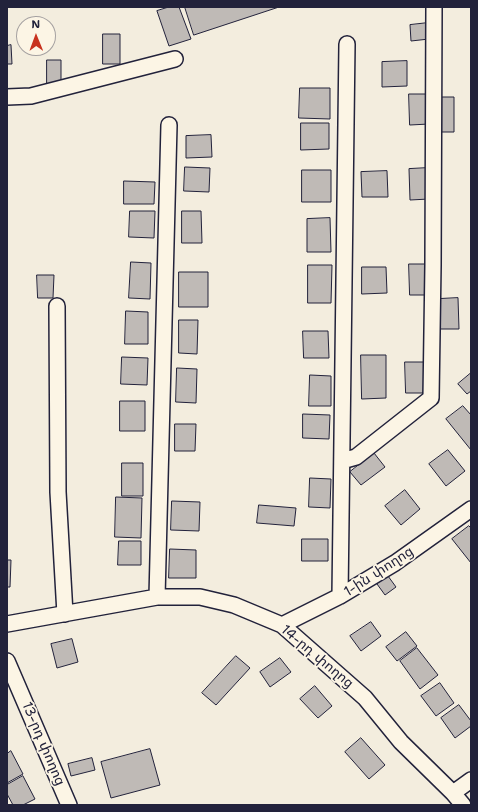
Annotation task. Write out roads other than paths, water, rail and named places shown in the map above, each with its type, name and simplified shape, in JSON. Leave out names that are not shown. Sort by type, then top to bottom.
[{"type":"street","points":[[342,461],[356,457],[431,398],[434,7]]},
{"type":"street","points":[[340,596],[347,44]]},
{"type":"street","points":[[7,97],[31,96],[175,59]]},
{"type":"street","points":[[157,597],[169,125]]},
{"type":"street","points":[[57,306],[58,492],[65,614]]},
{"type":"street","name":"1-ին փողոց","points":[[282,625],[340,596],[395,563],[470,512]]},
{"type":"street","name":"14-րդ փողոց","points":[[7,624],[157,597],[200,597],[234,605],[282,625],[365,698],[401,742],[453,793],[463,805]]},
{"type":"street","name":"13-րդ փողոց","points":[[7,661],[70,805]]},
{"type":"street","points":[[453,793],[471,780]]}]
